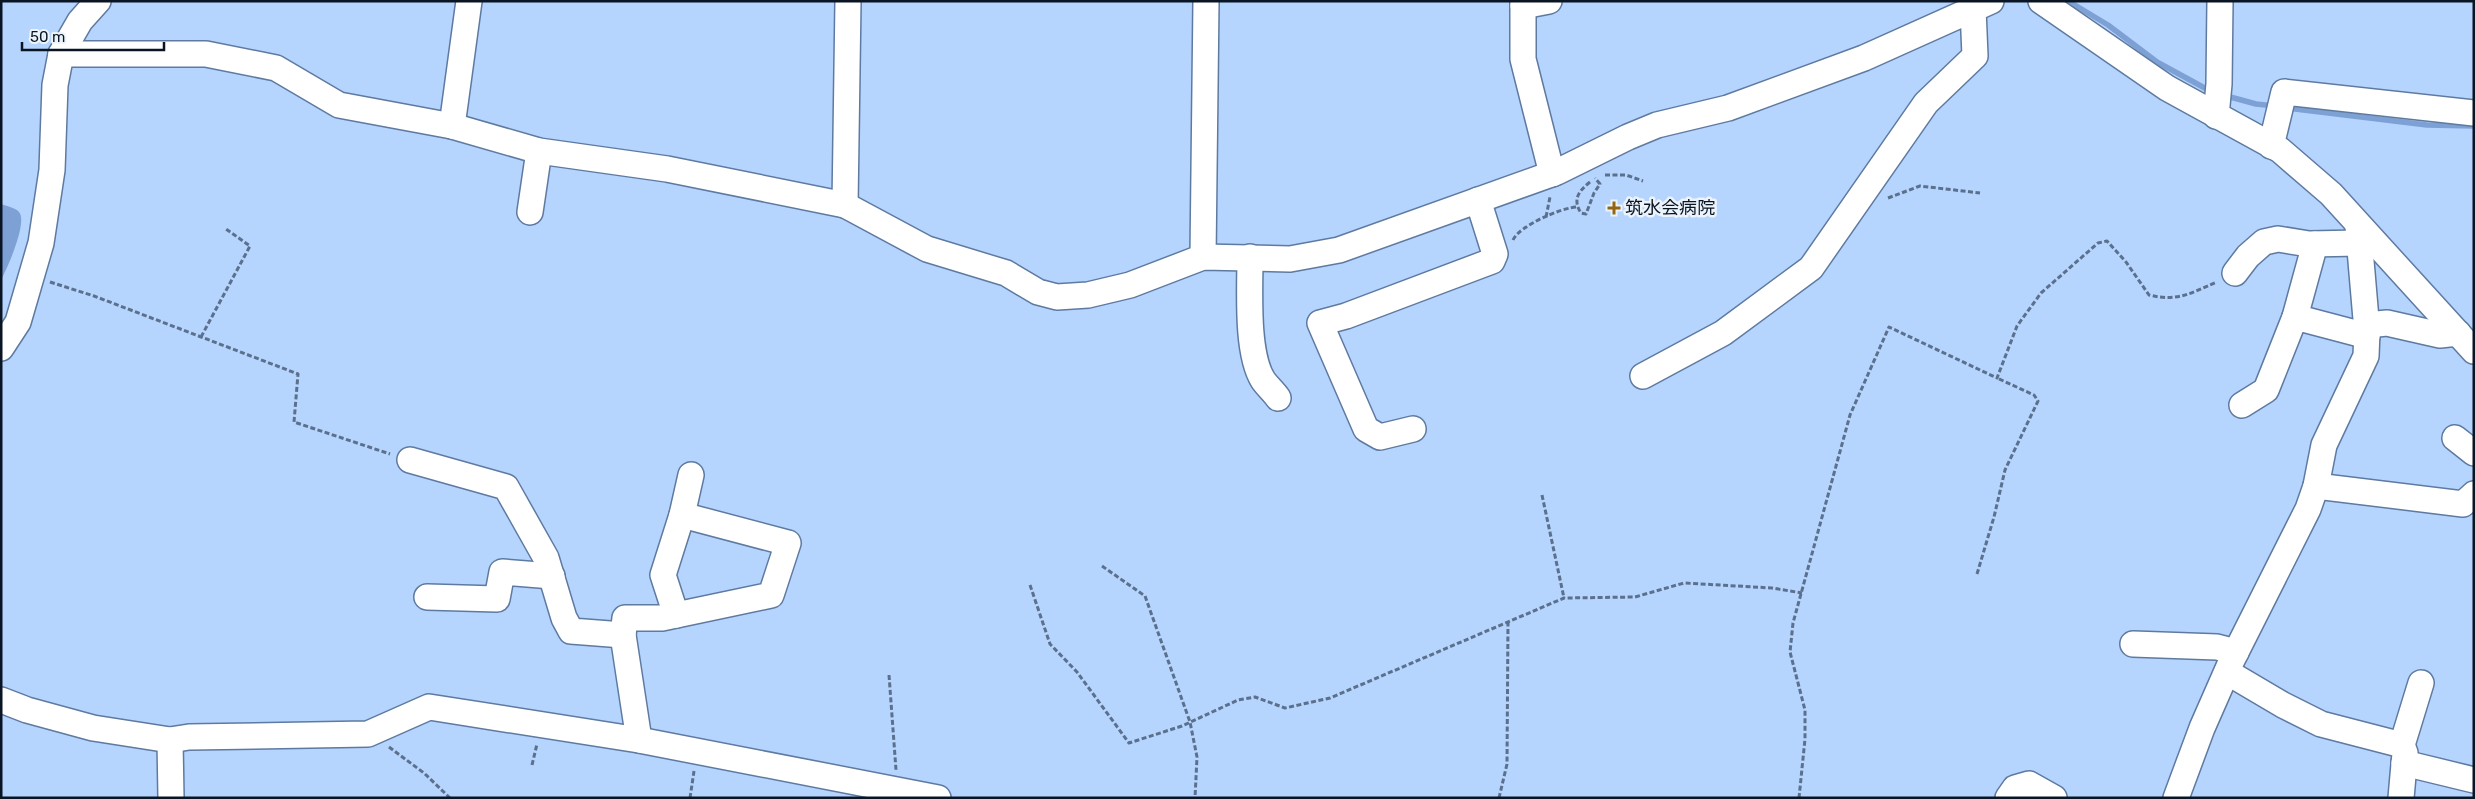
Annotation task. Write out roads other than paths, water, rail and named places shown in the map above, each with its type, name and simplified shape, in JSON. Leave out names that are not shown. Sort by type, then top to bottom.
[{"type":"street","points":[[1,348],[18,322],[41,242],[52,170],[55,85],[61,54],[80,21],[98,1]]},
{"type":"street","points":[[452,126],[469,1]]},
{"type":"street","points":[[845,205],[848,1]]},
{"type":"street","points":[[1203,257],[1206,1]]},
{"type":"street","points":[[1549,1],[1523,4],[1523,59],[1552,174]]},
{"type":"street","points":[[2041,1],[2167,88],[2217,103],[2271,146],[2280,150],[2331,194],[2359,235],[2466,342]]},
{"type":"street","points":[[2217,103],[2220,1]]},
{"type":"street","points":[[61,54],[206,54],[276,68],[339,105],[452,126],[539,151],[668,169],[845,205],[926,249],[1006,272],[1038,292],[1057,297],[1088,295],[1130,285],[1203,257],[1290,259],[1339,250],[1552,174],[1657,125],[1728,108],[1855,61],[1982,5]]},
{"type":"street","points":[[1643,376],[1724,333],[1811,268],[1926,103],[1974,56],[1982,5]]},
{"type":"street","points":[[2271,146],[2284,92],[2474,113]]},
{"type":"street","points":[[530,212],[539,151]]},
{"type":"street","points":[[1413,429],[1380,437],[1366,429],[1320,323],[1346,316],[1492,261],[1495,254],[1478,200]]},
{"type":"street","points":[[2236,273],[2248,256],[2264,242],[2278,239],[2315,244],[2359,235]]},
{"type":"street","points":[[2176,798],[2202,728],[2231,662],[2308,509],[2316,486],[2324,445],[2366,356],[2367,331],[2359,235]]},
{"type":"street","points":[[2242,405],[2266,390],[2295,316],[2315,244]]},
{"type":"street","points":[[1250,257],[1250,314],[1254,352],[1263,379],[1278,398]]},
{"type":"street","points":[[2295,316],[2367,331],[2387,323],[2466,342]]},
{"type":"street","points":[[410,460],[506,487],[546,558],[564,618],[571,631],[623,635]]},
{"type":"street","points":[[676,615],[663,575],[682,515],[691,475]]},
{"type":"street","points":[[2316,486],[2464,504],[2474,494]]},
{"type":"street","points":[[639,740],[623,635],[625,618],[662,618],[771,595],[788,542],[682,515]]},
{"type":"street","points":[[428,597],[497,599],[502,572],[552,576]]},
{"type":"street","points":[[2133,644],[2217,647],[2231,662],[2283,705],[2321,724],[2474,780]]},
{"type":"street","points":[[2401,798],[2403,754],[2421,683]]},
{"type":"street","points":[[1,700],[27,710],[93,728],[170,740],[189,737],[368,734],[429,708],[639,740],[938,798]]},
{"type":"street","points":[[170,740],[171,798]]},
{"type":"street","points":[[2008,798],[2016,788],[2028,784],[2054,798]]},
{"type":"water","points":[[1,204],[19,212],[21,225],[16,246],[1,280]]},
{"type":"waterway","points":[[2068,1],[2108,25],[2157,62],[2212,92]]},
{"type":"waterway","points":[[2223,95],[2256,104],[2275,106]]},
{"type":"waterway","points":[[2287,108],[2427,125],[2474,126]]},
{"type":"place","name":"筑水会病院","points":[[1614,208]]}]
